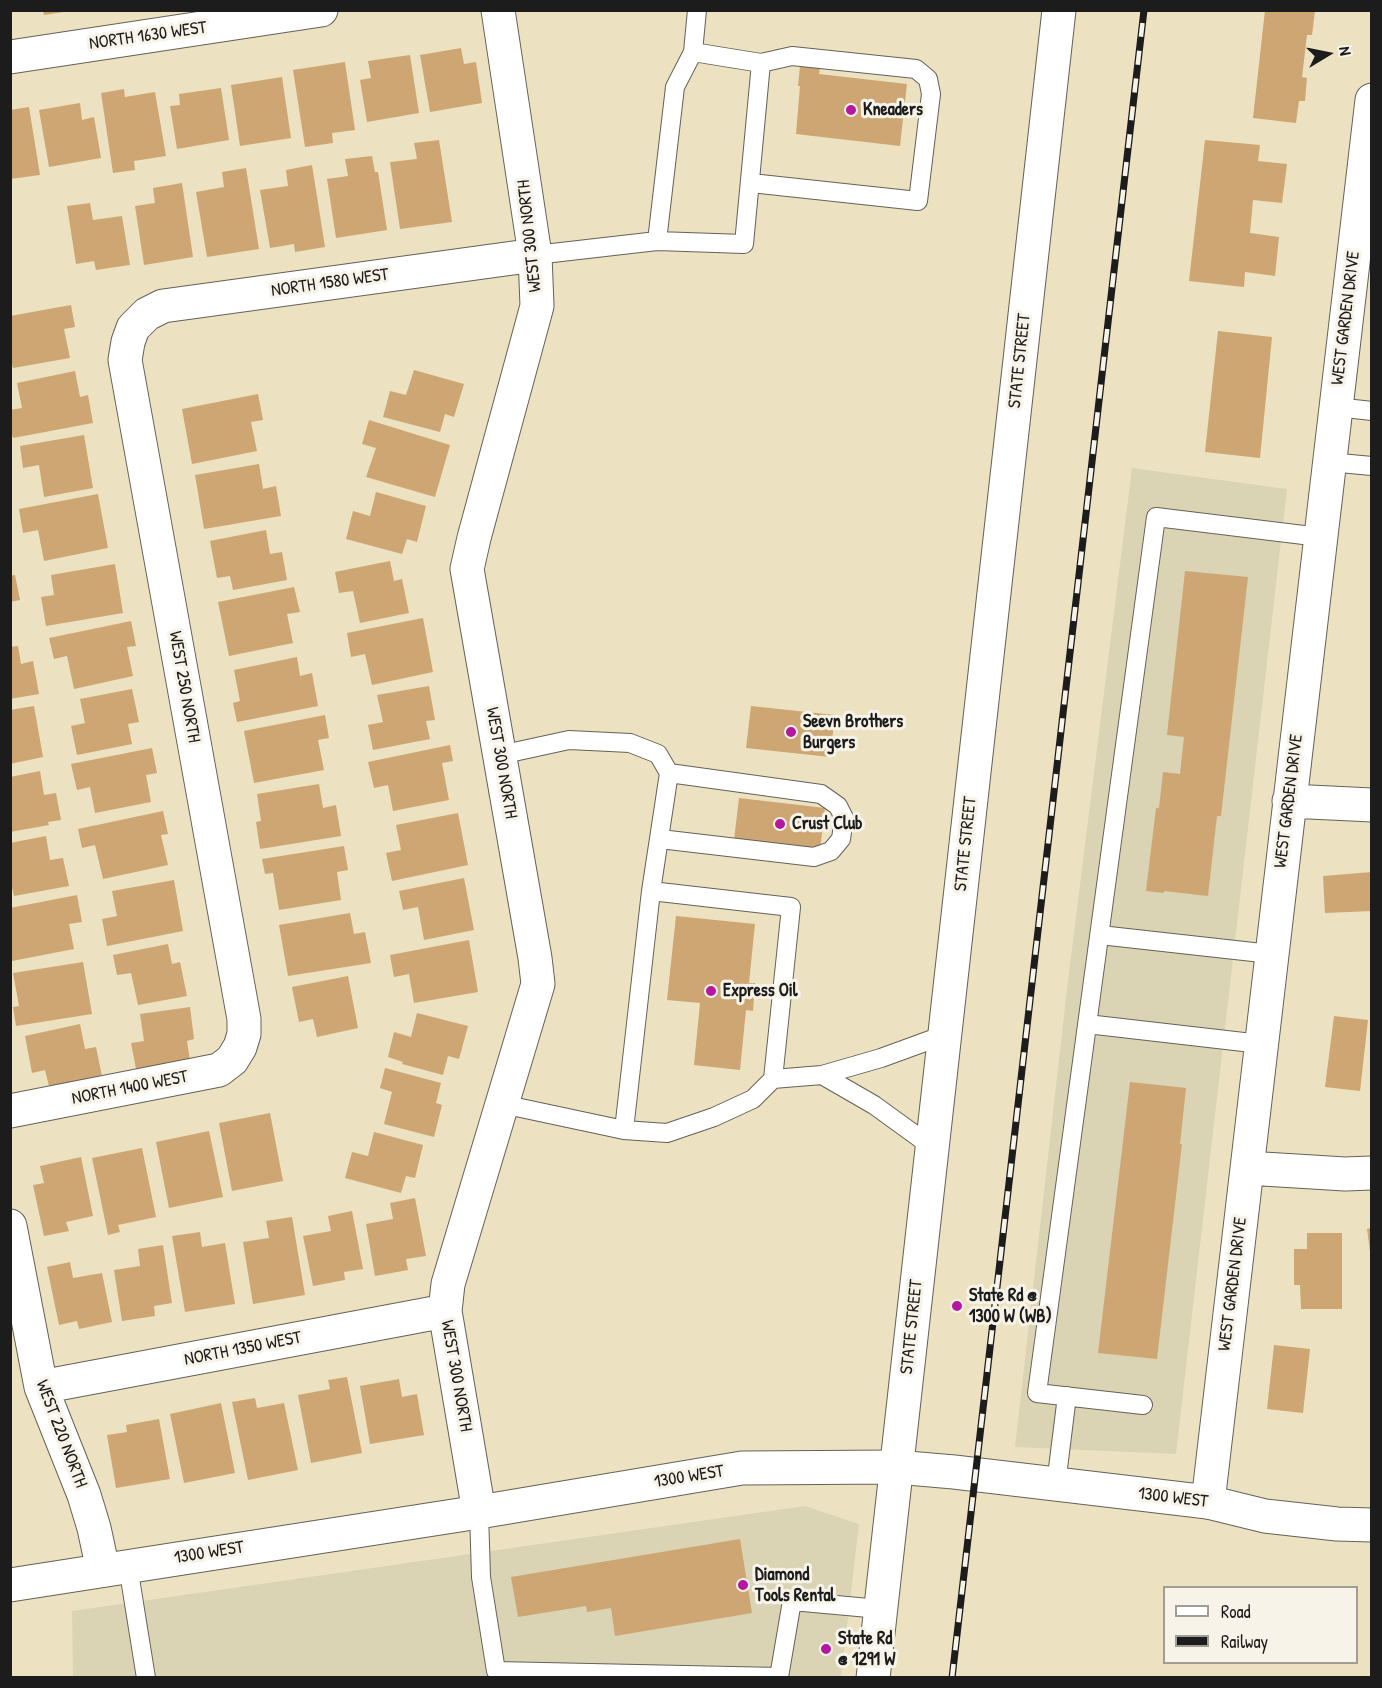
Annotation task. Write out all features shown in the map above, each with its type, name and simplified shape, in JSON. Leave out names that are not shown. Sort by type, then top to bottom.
[{"type":"street","name":"NORTH 1630 WEST","points":[[10,57],[321,10]]},
{"type":"street","name":"WEST 300 NORTH","points":[[479,1512],[445,1311],[448,1284],[538,984],[467,569],[537,306],[534,255],[498,10]]},
{"type":"street","name":"STATE STREET","points":[[873,1677],[1059,10]]},
{"type":"street","name":"WEST GARDEN DRIVE","points":[[1208,1502],[1329,462],[1336,407],[1361,270],[1371,100]]},
{"type":"street","name":"NORTH 1580 WEST","points":[[133,328],[147,314],[163,306],[534,255]]},
{"type":"street","name":"WEST 250 NORTH","points":[[133,328],[125,360],[244,1019],[244,1034],[240,1047]]},
{"type":"street","points":[[1289,801],[1371,805]]},
{"type":"street","name":"NORTH 1400 WEST","points":[[10,1111],[219,1070],[232,1060],[240,1047]]},
{"type":"street","points":[[1247,1167],[1345,1174],[1371,1173]]},
{"type":"street","name":"WEST 220 NORTH","points":[[10,1226],[41,1387],[84,1495],[94,1528],[116,1568]]},
{"type":"street","name":"NORTH 1350 WEST","points":[[41,1387],[445,1311]]},
{"type":"street","name":"1300 WEST","points":[[10,1585],[479,1512],[742,1468],[896,1467],[954,1472],[1208,1502],[1265,1515],[1336,1524],[1371,1525]]},
{"type":"lane","points":[[657,241],[675,87],[693,52],[697,10]]},
{"type":"lane","points":[[693,52],[761,63],[792,56],[916,69],[928,79],[932,94],[918,201],[750,183]]},
{"type":"lane","points":[[534,255],[657,241],[744,244],[761,63]]},
{"type":"lane","points":[[1336,407],[1371,411]]},
{"type":"lane","points":[[1329,462],[1371,466]]},
{"type":"lane","points":[[1143,1405],[1038,1393],[1156,517],[1320,537]]},
{"type":"lane","points":[[500,755],[569,740],[630,743],[658,754],[669,773],[651,891],[624,1130]]},
{"type":"lane","points":[[660,839],[814,857],[831,851],[841,839],[844,819],[838,806],[821,794],[669,773]]},
{"type":"lane","points":[[502,1104],[624,1130],[667,1132],[714,1117],[753,1099],[773,1079],[791,908],[651,891]]},
{"type":"lane","points":[[1100,935],[1272,954]]},
{"type":"lane","points":[[1087,1024],[1261,1044]]},
{"type":"lane","points":[[773,1079],[822,1075],[881,1058],[945,1035]]},
{"type":"lane","points":[[822,1075],[874,1105],[932,1147]]},
{"type":"lane","points":[[1056,1484],[1066,1396]]},
{"type":"lane","points":[[479,1512],[481,1577],[496,1671],[779,1677],[792,1601],[880,1610]]},
{"type":"lane","points":[[116,1568],[146,1677]]},
{"type":"shaded area","points":[[1132,468],[1287,489],[1176,1454],[1015,1447],[1067,989]]},
{"type":"shaded area","points":[[805,1506],[859,1524],[841,1677],[73,1677],[72,1611]]},
{"type":"building","points":[[43,10],[64,10],[64,12],[44,15]]},
{"type":"building","points":[[1265,10],[1315,11],[1312,35],[1307,35],[1302,77],[1307,78],[1305,101],[1299,101],[1296,123],[1253,118]]},
{"type":"building","points":[[461,48],[464,64],[476,62],[482,103],[430,112],[420,55]]},
{"type":"building","points":[[410,55],[419,113],[367,122],[360,80],[371,78],[368,61]]},
{"type":"building","points":[[345,62],[355,130],[332,133],[333,143],[305,147],[293,70]]},
{"type":"building","name":"Kneaders","points":[[800,66],[820,68],[819,74],[907,84],[900,146],[796,134]]},
{"type":"building","points":[[282,77],[291,138],[240,146],[231,85]]},
{"type":"building","points":[[221,88],[229,140],[177,149],[170,106],[180,105],[179,94]]},
{"type":"building","points":[[124,89],[125,97],[155,92],[166,156],[134,161],[135,170],[113,173],[101,93]]},
{"type":"building","points":[[80,103],[82,120],[94,117],[101,158],[49,167],[39,110]]},
{"type":"building","points":[[29,107],[40,175],[10,179],[10,110]]},
{"type":"building","points":[[439,140],[452,222],[400,229],[390,162],[417,159],[414,143]]},
{"type":"building","points":[[1205,140],[1260,145],[1258,161],[1287,164],[1282,203],[1253,200],[1250,233],[1279,237],[1275,276],[1245,272],[1244,287],[1189,281]]},
{"type":"building","points":[[372,156],[375,172],[378,172],[387,230],[336,238],[327,179],[348,176],[345,159]]},
{"type":"building","points":[[312,165],[325,247],[295,252],[294,244],[270,248],[260,190],[288,186],[286,170]]},
{"type":"building","points":[[246,168],[259,249],[207,257],[196,192],[224,187],[222,172]]},
{"type":"building","points":[[182,183],[193,257],[144,265],[135,206],[155,203],[153,188]]},
{"type":"building","points":[[90,203],[93,220],[122,216],[130,265],[96,270],[94,261],[76,264],[67,206]]},
{"type":"building","points":[[71,305],[75,327],[64,329],[70,358],[13,368],[10,356],[10,316]]},
{"type":"building","points":[[1218,331],[1272,337],[1260,458],[1205,452]]},
{"type":"building","points":[[414,370],[464,384],[454,417],[445,414],[440,432],[383,417],[390,391],[406,395]]},
{"type":"building","points":[[75,371],[80,397],[88,395],[93,423],[13,438],[10,428],[10,410],[22,408],[17,383]]},
{"type":"building","points":[[258,394],[263,420],[251,422],[257,451],[192,464],[182,409]]},
{"type":"building","points":[[369,420],[450,445],[435,497],[366,477],[376,448],[362,444]]},
{"type":"building","points":[[84,435],[93,488],[44,497],[39,465],[23,468],[20,446]]},
{"type":"building","points":[[259,464],[263,489],[276,486],[281,516],[204,529],[195,475]]},
{"type":"building","points":[[376,492],[426,506],[417,542],[407,539],[402,554],[346,539],[353,511],[370,516]]},
{"type":"building","points":[[98,494],[108,548],[44,561],[38,530],[23,533],[19,509]]},
{"type":"building","points":[[266,530],[270,554],[282,552],[287,580],[233,590],[230,576],[217,578],[210,541]]},
{"type":"building","points":[[390,561],[394,581],[402,579],[409,613],[360,623],[353,591],[339,593],[335,572]]},
{"type":"building","points":[[115,564],[123,613],[46,626],[41,597],[54,595],[51,575]]},
{"type":"building","points":[[1185,571],[1248,577],[1221,816],[1217,816],[1208,896],[1146,891],[1156,808],[1159,808],[1163,772],[1180,774],[1184,737],[1167,735]]},
{"type":"building","points":[[15,575],[20,600],[10,602],[10,576]]},
{"type":"building","points":[[294,587],[300,612],[287,614],[293,643],[229,656],[218,602]]},
{"type":"building","points":[[423,618],[433,672],[372,685],[365,654],[351,657],[347,633]]},
{"type":"building","points":[[131,621],[136,646],[127,647],[133,676],[74,689],[67,656],[54,659],[49,638]]},
{"type":"building","points":[[18,646],[21,664],[33,661],[39,694],[10,699],[10,647]]},
{"type":"building","points":[[297,657],[300,676],[312,673],[318,706],[237,722],[233,703],[240,701],[234,670]]},
{"type":"building","points":[[429,686],[435,720],[426,721],[430,739],[373,750],[368,725],[383,722],[377,695]]},
{"type":"building","points":[[132,689],[139,722],[128,724],[132,744],[77,755],[71,726],[85,723],[80,699]]},
{"type":"building","points":[[34,706],[43,757],[10,764],[10,710]]},
{"type":"building","name":"Seevn Brothers Burgers","points":[[751,706],[835,715],[830,757],[746,748]]},
{"type":"building","points":[[325,715],[329,738],[318,740],[324,770],[254,783],[244,731]]},
{"type":"building","points":[[450,745],[453,761],[442,763],[449,800],[393,811],[388,785],[374,788],[368,762]]},
{"type":"building","points":[[152,748],[157,773],[146,775],[151,802],[95,813],[90,787],[77,790],[71,764]]},
{"type":"building","points":[[40,771],[44,795],[56,793],[61,820],[48,822],[49,825],[10,832],[10,777]]},
{"type":"building","points":[[319,784],[323,808],[336,805],[341,836],[260,849],[256,822],[261,821],[257,794]]},
{"type":"building","name":"Crust Club","points":[[739,798],[825,808],[820,850],[734,840]]},
{"type":"building","points":[[163,811],[168,834],[161,835],[168,865],[103,879],[95,845],[82,848],[78,829]]},
{"type":"building","points":[[458,813],[468,865],[392,881],[386,853],[401,850],[396,825]]},
{"type":"building","points":[[46,836],[50,860],[63,858],[69,886],[14,896],[10,879],[10,843]]},
{"type":"building","points":[[344,846],[348,870],[337,872],[341,900],[279,910],[273,873],[265,874],[262,859]]},
{"type":"building","points":[[1372,872],[1372,911],[1325,913],[1323,876]]},
{"type":"building","points":[[464,878],[474,930],[424,940],[418,907],[403,910],[399,891]]},
{"type":"building","points":[[174,880],[183,931],[107,946],[102,919],[117,916],[112,891]]},
{"type":"building","points":[[77,895],[82,922],[69,924],[74,949],[12,961],[10,908]]},
{"type":"building","points":[[350,913],[354,934],[365,932],[371,963],[288,976],[279,925]]},
{"type":"building","name":"Express Oil","points":[[676,916],[755,924],[749,983],[755,983],[753,1011],[746,1010],[740,1070],[694,1065],[700,1003],[667,1000]]},
{"type":"building","points":[[469,940],[478,992],[414,1003],[409,974],[394,977],[390,955]]},
{"type":"building","points":[[168,944],[172,964],[180,962],[187,996],[138,1005],[131,973],[117,975],[113,955]]},
{"type":"building","points":[[83,962],[92,1014],[16,1026],[13,1007],[19,1006],[13,973]]},
{"type":"building","points":[[348,976],[358,1028],[317,1037],[313,1019],[299,1022],[292,987]]},
{"type":"building","points":[[190,1007],[194,1039],[187,1041],[190,1061],[136,1069],[131,1043],[144,1041],[140,1014]]},
{"type":"building","points":[[417,1013],[468,1026],[459,1059],[448,1056],[443,1075],[402,1064],[403,1062],[388,1057],[394,1032],[411,1037]]},
{"type":"building","points":[[1334,1016],[1368,1020],[1360,1091],[1325,1087]]},
{"type":"building","points":[[80,1024],[85,1049],[96,1047],[102,1076],[49,1086],[45,1070],[32,1073],[25,1036]]},
{"type":"building","points":[[385,1068],[441,1083],[436,1103],[442,1105],[434,1137],[384,1124],[392,1092],[380,1088]]},
{"type":"building","points":[[1130,1082],[1186,1088],[1180,1144],[1182,1144],[1157,1359],[1098,1353]]},
{"type":"building","points":[[270,1113],[283,1181],[232,1191],[219,1123]]},
{"type":"building","points":[[209,1131],[223,1197],[169,1208],[156,1142]]},
{"type":"building","points":[[374,1132],[423,1145],[415,1178],[406,1176],[401,1193],[345,1178],[352,1152],[368,1156]]},
{"type":"building","points":[[142,1148],[156,1217],[118,1225],[120,1232],[108,1235],[92,1158]]},
{"type":"building","points":[[81,1157],[93,1216],[66,1222],[69,1231],[44,1236],[33,1185],[44,1183],[40,1166]]},
{"type":"building","points":[[415,1198],[426,1256],[406,1259],[408,1270],[375,1276],[366,1224],[393,1219],[390,1203]]},
{"type":"building","points":[[352,1211],[363,1269],[344,1272],[345,1280],[313,1286],[303,1236],[331,1231],[328,1216]]},
{"type":"building","points":[[292,1217],[305,1295],[253,1304],[243,1242],[269,1238],[266,1221]]},
{"type":"building","points":[[1372,1228],[1372,1252],[1370,1252],[1367,1229]]},
{"type":"building","points":[[200,1232],[202,1247],[225,1243],[235,1304],[185,1312],[172,1236]]},
{"type":"building","points":[[1307,1233],[1342,1233],[1342,1309],[1301,1309],[1300,1285],[1294,1285],[1294,1249],[1307,1249]]},
{"type":"building","points":[[163,1245],[172,1303],[154,1306],[155,1316],[122,1321],[114,1270],[140,1266],[138,1249]]},
{"type":"building","points":[[70,1262],[73,1278],[102,1273],[112,1322],[79,1329],[77,1321],[59,1325],[47,1267]]},
{"type":"building","points":[[1274,1345],[1310,1349],[1303,1413],[1267,1409]]},
{"type":"building","points":[[347,1377],[362,1453],[311,1463],[298,1395],[330,1389],[328,1380]]},
{"type":"building","points":[[399,1379],[402,1397],[417,1394],[424,1435],[370,1444],[360,1386]]},
{"type":"building","points":[[255,1398],[257,1408],[284,1403],[298,1470],[248,1480],[232,1402]]},
{"type":"building","points":[[221,1403],[235,1473],[184,1483],[170,1414]]},
{"type":"building","points":[[159,1419],[170,1479],[116,1488],[107,1435],[127,1432],[126,1425]]},
{"type":"building","points":[[740,1539],[752,1613],[615,1636],[611,1608],[587,1612],[586,1606],[518,1617],[511,1577]]},
{"type":"railway","points":[[952,1678],[1144,10]]},
{"type":"place","name":"Kneaders","points":[[851,110]]},
{"type":"place","name":"Seevn Brothers Burgers","points":[[791,732]]},
{"type":"place","name":"Crust Club","points":[[780,824]]},
{"type":"place","name":"Express Oil","points":[[711,991]]},
{"type":"place","name":"State Rd @ 1300 W (WB)","points":[[957,1306]]},
{"type":"place","name":"Diamond Tools Rental","points":[[743,1585]]},
{"type":"place","name":"State Rd @ 1291 W","points":[[826,1649]]}]
